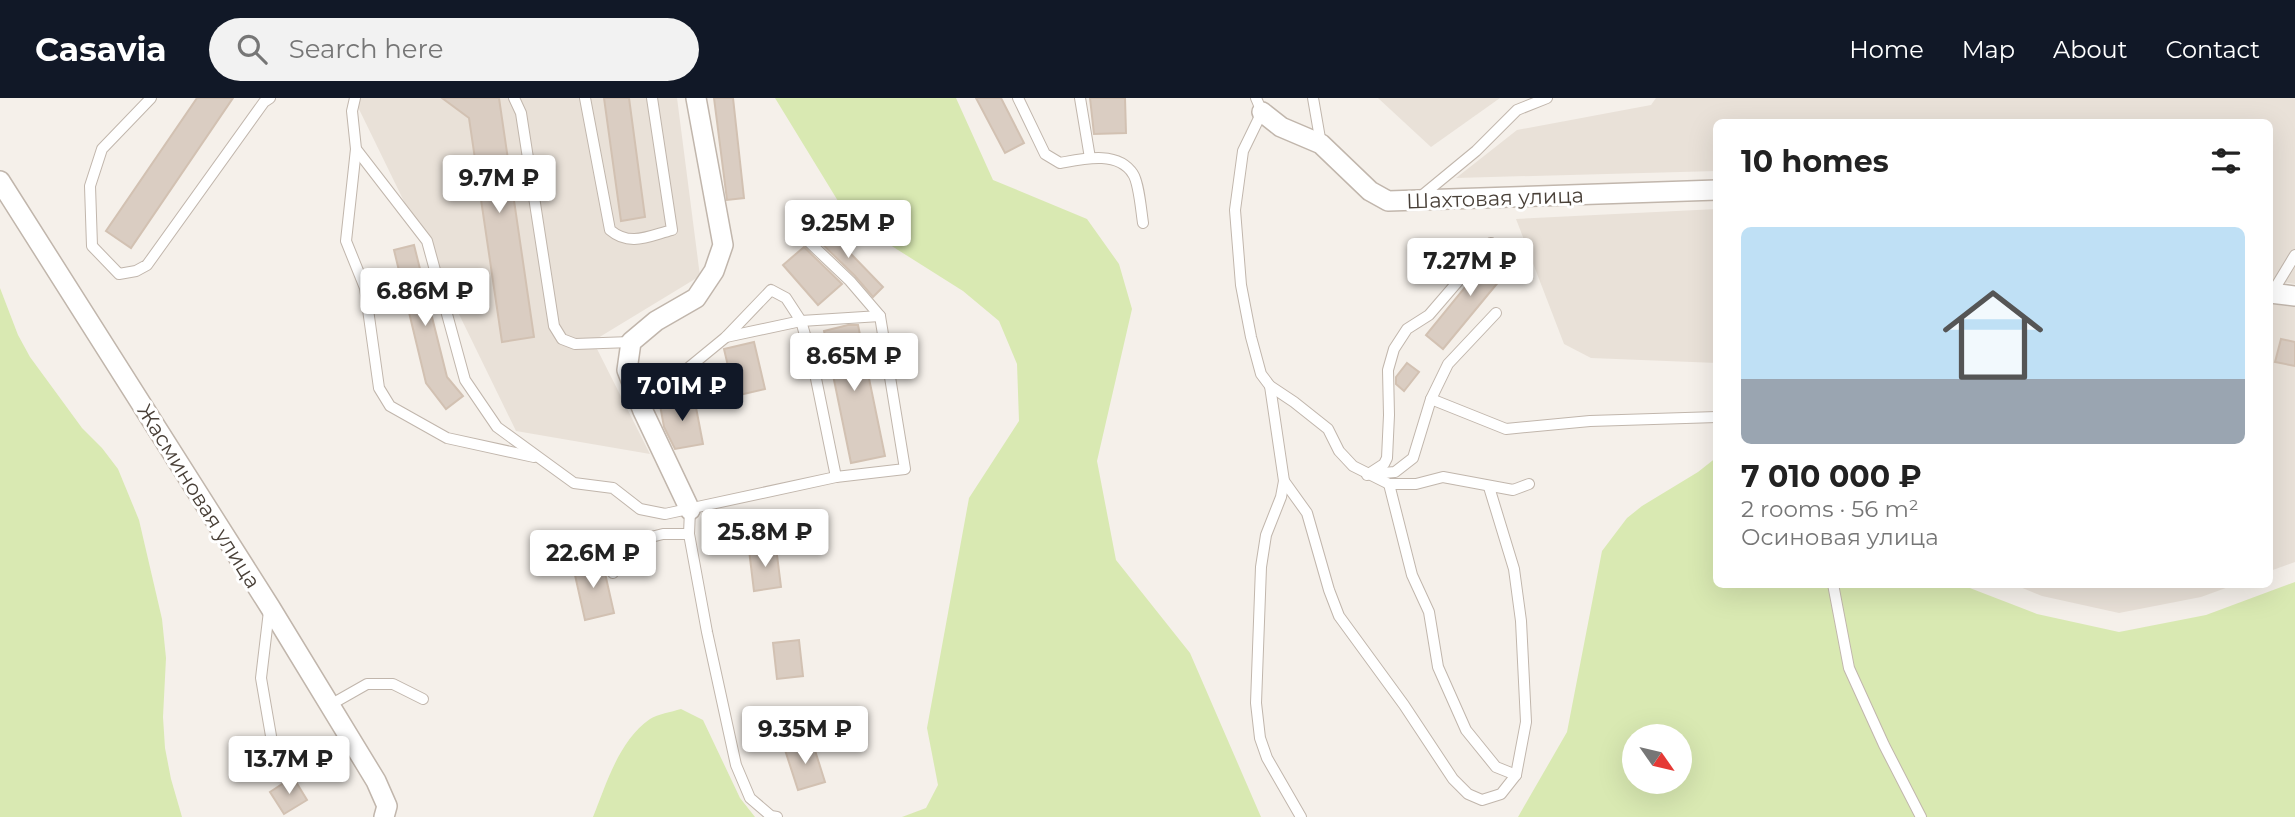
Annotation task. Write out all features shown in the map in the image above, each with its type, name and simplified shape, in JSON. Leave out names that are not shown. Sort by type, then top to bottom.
[{"type":"street","points":[[690,510],[643,411],[627,370],[631,342],[656,321],[696,298],[714,271],[723,245],[696,98]]},
{"type":"street","name":"Шахтовая улица","points":[[1259,105],[1281,127],[1321,144],[1376,195],[1394,201],[1713,190]]},
{"type":"street","name":"Жасминовая улица","points":[[0,181],[270,607],[376,781],[387,806],[384,817]]},
{"type":"street","points":[[2273,293],[2295,296]]},
{"type":"lane","points":[[152,98],[102,149],[90,186],[92,246],[119,274],[136,271],[147,265],[264,102],[270,98]]},
{"type":"lane","points":[[355,98],[352,111],[356,149],[346,241],[365,288],[379,388],[390,407],[447,438],[539,458]]},
{"type":"lane","points":[[514,98],[521,113],[554,326],[562,339],[575,344],[631,342]]},
{"type":"lane","points":[[586,98],[610,230],[630,241],[672,230],[652,98]]},
{"type":"lane","points":[[1018,98],[1045,153],[1060,163],[1090,158],[1119,161],[1133,174],[1143,223]]},
{"type":"lane","points":[[1080,98],[1090,158]]},
{"type":"lane","points":[[1313,98],[1321,144]]},
{"type":"lane","points":[[1416,200],[1476,151],[1517,110],[1547,98]]},
{"type":"lane","points":[[1259,105],[1243,151],[1235,210],[1241,285],[1261,374],[1270,386],[1328,429],[1339,451],[1353,466],[1367,475],[1389,484],[1416,484],[1443,477],[1513,490],[1529,484]]},
{"type":"lane","points":[[356,149],[427,241],[465,380],[497,427],[574,484],[613,488],[640,509],[665,514],[836,477],[905,469],[880,316],[850,281],[809,242]]},
{"type":"lane","points":[[1367,475],[1384,464],[1387,458],[1388,370],[1394,349],[1408,329],[1429,315],[1491,243]]},
{"type":"lane","points":[[2273,290],[2295,255]]},
{"type":"lane","points":[[643,411],[676,378],[726,337],[771,290],[786,298],[801,321],[812,359],[836,477]]},
{"type":"lane","points":[[1367,475],[1395,472],[1413,458],[1431,400],[1448,364],[1496,313]]},
{"type":"lane","points":[[726,337],[801,321],[880,316]]},
{"type":"lane","points":[[1270,386],[1284,481],[1281,497],[1266,536],[1261,567],[1256,703],[1260,738],[1267,758],[1301,817]]},
{"type":"lane","points":[[1431,400],[1506,429],[1590,421],[1713,417]]},
{"type":"lane","points":[[1284,481],[1307,513],[1339,616],[1404,705],[1453,779],[1468,794],[1482,800],[1501,794],[1516,775],[1527,722],[1521,621],[1514,569],[1489,487]]},
{"type":"lane","points":[[1389,484],[1412,575],[1429,612],[1438,667],[1466,730],[1496,767],[1516,775]]},
{"type":"lane","points":[[690,510],[690,534],[707,632],[736,765],[750,798],[771,816],[777,817]]},
{"type":"lane","points":[[613,573],[615,546],[663,534],[690,534]]},
{"type":"lane","points":[[1834,588],[1849,668],[1921,817]]},
{"type":"lane","points":[[270,607],[261,678],[271,736]]},
{"type":"lane","points":[[330,705],[367,684],[393,684],[424,699]]},
{"type":"shaded area","points":[[357,98],[677,98],[700,276],[593,341],[650,454],[516,431],[356,103]]},
{"type":"shaded area","points":[[1378,98],[1500,98],[1431,147]]},
{"type":"shaded area","points":[[1656,98],[2295,98],[2295,284],[2273,280],[2273,119],[1713,119],[1713,171],[1456,178],[1517,130],[1651,105]]},
{"type":"shaded area","points":[[1713,209],[1713,363],[1591,358],[1564,344],[1516,219]]},
{"type":"shaded area","points":[[2273,304],[2295,307],[2295,562],[2273,570]]},
{"type":"shaded area","points":[[2022,588],[2226,588],[2201,597],[2119,613],[2042,596]]},
{"type":"green space","points":[[775,98],[956,98],[993,180],[1087,219],[1119,264],[1132,309],[1097,461],[1116,560],[1190,653],[1261,817],[902,817],[926,808],[938,785],[927,728],[969,498],[1019,421],[1017,364],[999,321],[963,291],[849,219]]},
{"type":"green space","points":[[0,288],[18,335],[30,357],[82,428],[118,469],[139,520],[162,619],[166,658],[163,717],[165,748],[182,817],[0,817]]},
{"type":"green space","points":[[1713,460],[1713,588],[1970,588],[2037,614],[2119,632],[2206,615],[2295,582],[2295,817],[1518,817],[1567,732],[1602,551],[1627,518]]},
{"type":"green space","points":[[681,709],[703,720],[740,798],[755,817],[593,817],[615,764],[630,739],[650,719]]},
{"type":"building","points":[[197,98],[233,98],[131,248],[106,231]]},
{"type":"building","points":[[442,98],[499,98],[534,337],[502,342],[469,118]]},
{"type":"building","points":[[604,98],[629,98],[645,217],[621,221]]},
{"type":"building","points":[[714,98],[733,98],[744,198],[727,200]]},
{"type":"building","points":[[976,98],[1001,98],[1024,143],[1005,153]]},
{"type":"building","points":[[1090,98],[1125,98],[1126,133],[1094,134]]},
{"type":"building","points":[[823,225],[883,287],[873,297],[813,235]]},
{"type":"building","points":[[414,245],[447,377],[463,396],[446,409],[426,383],[394,250]]},
{"type":"building","points":[[804,247],[842,284],[818,305],[783,265]]},
{"type":"building","points":[[1497,248],[1515,262],[1443,349],[1426,335]]},
{"type":"building","points":[[858,325],[885,456],[851,463],[824,331]]},
{"type":"building","points":[[2281,339],[2295,342],[2295,366],[2275,362]]},
{"type":"building","points":[[754,342],[765,389],[735,396],[724,349]]},
{"type":"building","points":[[1407,363],[1419,372],[1404,391],[1396,384],[1396,377]]},
{"type":"building","points":[[694,397],[703,444],[675,449],[664,427],[660,405]]},
{"type":"building","points":[[776,547],[781,587],[754,591],[749,550]]},
{"type":"building","points":[[602,560],[614,613],[585,620],[573,566]]},
{"type":"building","points":[[799,640],[803,676],[777,679],[773,643]]},
{"type":"building","points":[[812,741],[825,782],[798,790],[785,750]]},
{"type":"building","points":[[293,777],[307,800],[284,814],[270,792]]}]
